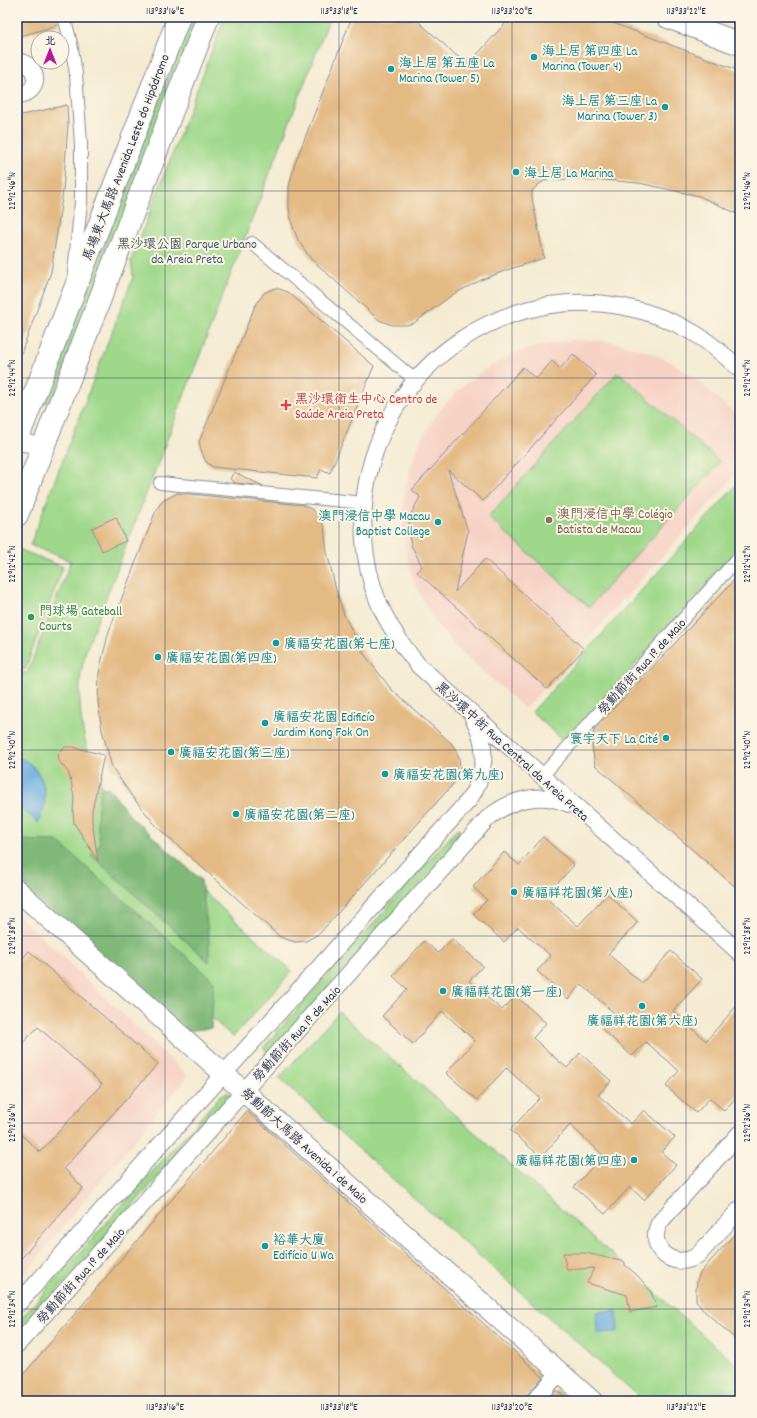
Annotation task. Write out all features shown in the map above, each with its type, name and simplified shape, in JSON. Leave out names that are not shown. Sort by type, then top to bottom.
[{"type":"main road","name":"馬場東大馬路 Avenida Leste do Hipódromo","points":[[17,441],[179,17]]},
{"type":"main road","name":"馬場東大馬路 Avenida Leste do Hipódromo","points":[[17,514],[208,17]]},
{"type":"main road","points":[[668,17],[740,44]]},
{"type":"street","name":"馬場東大馬路 Avenida Leste do Hipódromo","points":[[64,17],[76,74],[81,144],[81,195],[72,297]]},
{"type":"street","points":[[17,62],[29,65],[35,79],[31,89],[27,93],[17,95]]},
{"type":"street","points":[[252,243],[415,380]]},
{"type":"street","name":"黑沙環中街 Rua Central da Areia Preta","points":[[740,369],[710,343],[679,325],[646,312],[617,305],[576,303],[558,304],[523,311],[490,323],[474,331],[445,351],[415,380],[398,403],[381,435],[370,468],[364,503],[364,538],[368,567],[374,588],[388,622],[418,666],[740,952]]},
{"type":"street","points":[[17,441],[44,446]]},
{"type":"street","points":[[160,483],[364,503]]},
{"type":"street","name":"勞動節街 Rua 1º de Maio","points":[[542,776],[740,556]]},
{"type":"street","name":"勞動節街 Rua 1º de Maio","points":[[17,1305],[468,801],[475,790],[482,773],[484,761],[482,743],[477,726],[472,717],[461,704]]},
{"type":"street","name":"勞動節街 Rua 1º de Maio","points":[[17,1345],[495,812],[505,806],[521,800],[538,798],[554,799],[570,805],[584,814]]},
{"type":"street","points":[[452,818],[458,815],[463,815],[469,818],[474,825],[472,836]]},
{"type":"street","name":"勞動節大馬路 Avenida 1 de Maio","points":[[17,890],[592,1401]]},
{"type":"street","points":[[740,1133],[660,1222],[656,1233],[657,1245],[662,1252],[671,1259],[683,1261],[691,1259],[698,1255],[740,1208]]},
{"type":"street","points":[[534,1401],[560,1372]]},
{"type":"shaded area","name":"澳門浸信中學 Colégio Batista de Macau","points":[[573,340],[617,343],[646,351],[673,363],[697,380],[740,418],[740,470],[525,709],[457,648],[437,625],[429,612],[416,586],[407,557],[403,528],[404,499],[410,470],[420,442],[444,405],[465,384],[489,367],[515,353],[544,345]]},
{"type":"shaded area","points":[[17,914],[188,1076],[17,1282]]},
{"type":"green space","points":[[191,17],[200,17],[52,402],[44,403]]},
{"type":"green space","name":"黑沙環公園 Parque Urbano da Areia Preta","points":[[225,17],[330,17],[86,650],[80,683],[80,699],[86,745],[96,774],[116,809],[132,828],[292,971],[233,1037],[34,860],[17,854],[17,671],[27,674],[71,561],[30,545],[133,277],[131,261]]},
{"type":"green space","points":[[618,372],[720,462],[589,607],[488,517]]},
{"type":"green space","points":[[740,481],[740,548],[565,742],[532,712]]},
{"type":"green space","name":"門球場 Gateball Courts","points":[[18,549],[63,567],[25,670],[17,666]]},
{"type":"green space","points":[[108,787],[131,817],[201,880],[209,941],[209,962],[91,855],[100,844],[97,820],[100,789]]},
{"type":"green space","points":[[458,828],[464,834],[269,1053],[263,1048]]},
{"type":"green space","points":[[17,840],[57,841],[214,981],[211,1028],[186,1031],[17,882]]},
{"type":"green space","points":[[339,1012],[740,1368],[740,1401],[643,1401],[279,1078]]},
{"type":"green space","points":[[228,1093],[230,1096],[17,1336],[17,1323],[220,1096]]},
{"type":"water","points":[[21,758],[36,770],[44,786],[44,805],[38,823],[17,804],[17,768]]},
{"type":"water","points":[[617,1311],[618,1332],[597,1333],[596,1312]]},
{"type":"building","points":[[17,17],[57,17],[58,25],[41,30],[30,30],[30,33],[17,37]]},
{"type":"building","name":"海上居 La Marina","points":[[352,17],[413,17],[457,56],[466,59],[473,59],[511,17],[597,17],[740,71],[740,215],[699,196],[639,183],[582,178],[544,181],[532,191],[532,198],[544,258],[481,280],[452,295],[414,323],[406,325],[392,325],[379,320],[311,259],[298,240],[292,224],[289,208],[289,187],[294,166]]},
{"type":"building","points":[[67,105],[68,125],[63,191],[51,272],[19,359],[17,359],[17,116]]},
{"type":"building","name":"黑沙環衛生中心 Centro de Saúde Areia Preta","points":[[276,288],[288,292],[374,366],[330,473],[321,469],[317,478],[213,467],[206,462],[199,442],[255,306],[264,293]]},
{"type":"building","name":"澳門浸信中學 Macau Baptist College","points":[[573,354],[596,375],[483,501],[448,470],[468,531],[455,592],[485,559],[584,649],[547,689],[417,572],[422,566],[412,547],[409,536],[409,523],[412,512],[420,497],[412,490],[523,367],[536,379],[552,361],[560,369]]},
{"type":"building","points":[[234,472],[263,486],[235,483],[230,479]]},
{"type":"building","name":"廣福安花園 Edificío Jardim Kong Fok On","points":[[178,493],[303,505],[313,510],[320,518],[324,527],[327,552],[337,594],[344,615],[364,654],[391,689],[451,743],[459,757],[460,767],[455,782],[320,933],[306,941],[295,942],[280,937],[158,828],[131,795],[112,767],[102,730],[98,702],[99,673],[102,659],[109,631],[155,513],[164,500]]},
{"type":"building","points":[[116,517],[126,541],[102,551],[92,528]]},
{"type":"building","name":"寰宇天下 La Cité","points":[[740,574],[740,891],[595,765],[592,746],[594,730]]},
{"type":"building","points":[[64,747],[73,747],[104,755],[92,811],[98,861],[74,823],[74,797],[71,781],[68,772],[59,761],[58,753]]},
{"type":"building","points":[[543,837],[574,865],[545,897],[578,926],[607,894],[638,922],[608,954],[642,983],[671,951],[702,979],[673,1011],[706,1041],[740,1002],[740,1093],[724,1111],[710,1098],[696,1113],[666,1086],[679,1071],[667,1060],[646,1042],[632,1056],[602,1029],[615,1014],[581,984],[568,999],[537,971],[551,956],[518,927],[504,942],[473,914],[487,900],[473,887],[504,852],[519,865]]},
{"type":"building","points":[[452,939],[483,966],[469,981],[481,992],[502,1010],[516,996],[546,1023],[533,1038],[553,1056],[567,1068],[580,1053],[611,1081],[598,1095],[631,1124],[644,1110],[675,1137],[661,1152],[676,1165],[644,1200],[630,1187],[605,1214],[574,1187],[603,1155],[570,1125],[541,1157],[510,1130],[540,1098],[506,1068],[477,1100],[446,1073],[475,1041],[442,1011],[413,1044],[382,1016],[407,989],[393,976],[424,941],[438,953]]},
{"type":"building","points":[[29,951],[158,1064],[64,1168],[83,1188],[17,1263],[17,1131],[40,1152],[102,1084],[38,1027],[17,1049],[17,965]]},
{"type":"building","name":"裕華大廈 Edifício U Wa","points":[[247,1111],[543,1377],[527,1395],[525,1401],[17,1401],[17,1382]]},
{"type":"building","points":[[740,1228],[740,1343],[702,1309],[696,1300],[696,1290],[700,1273]]},
{"type":"building","points":[[563,1253],[586,1253],[625,1262],[625,1265],[637,1275],[650,1290],[657,1307],[630,1312],[627,1295],[587,1283],[594,1268],[567,1270]]},
{"type":"building","points":[[557,1390],[570,1401],[547,1401]]},
{"type":"place","name":"海上居 第四座 La Marina (Tower 4)","points":[[534,57]]},
{"type":"place","name":"海上居 第五座 La Marina (Tower 5)","points":[[391,69]]},
{"type":"place","name":"海上居 第三座 La Marina (Tower 3)","points":[[665,107]]},
{"type":"place","name":"海上居 La Marina","points":[[516,172]]},
{"type":"place","name":"黑沙環衛生中心 Centro de Saúde Areia Preta","points":[[286,405]]},
{"type":"place","name":"澳門浸信中學 Colégio Batista de Macau","points":[[549,520]]},
{"type":"place","name":"澳門浸信中學 Macau Baptist College","points":[[438,522]]},
{"type":"place","name":"門球場 Gateball Courts","points":[[31,617]]},
{"type":"place","name":"廣福安花園(第七座)","points":[[276,643]]},
{"type":"place","name":"廣福安花園(第四座)","points":[[158,657]]},
{"type":"place","name":"廣福安花園 Edificío Jardim Kong Fok On","points":[[265,723]]},
{"type":"place","name":"寰宇天下 La Cité","points":[[666,738]]},
{"type":"place","name":"廣福安花園(第三座)","points":[[171,752]]},
{"type":"place","name":"廣福安花園(第九座)","points":[[385,774]]},
{"type":"place","name":"廣福安花園(第二座)","points":[[236,814]]},
{"type":"place","name":"廣福祥花園(第八座)","points":[[514,892]]},
{"type":"place","name":"廣福祥花園(第一座)","points":[[443,991]]},
{"type":"place","name":"廣福祥花園(第六座)","points":[[642,1006]]},
{"type":"place","name":"廣福祥花園(第四座)","points":[[634,1160]]},
{"type":"place","name":"裕華大廈 Edifício U Wa","points":[[265,1246]]}]
